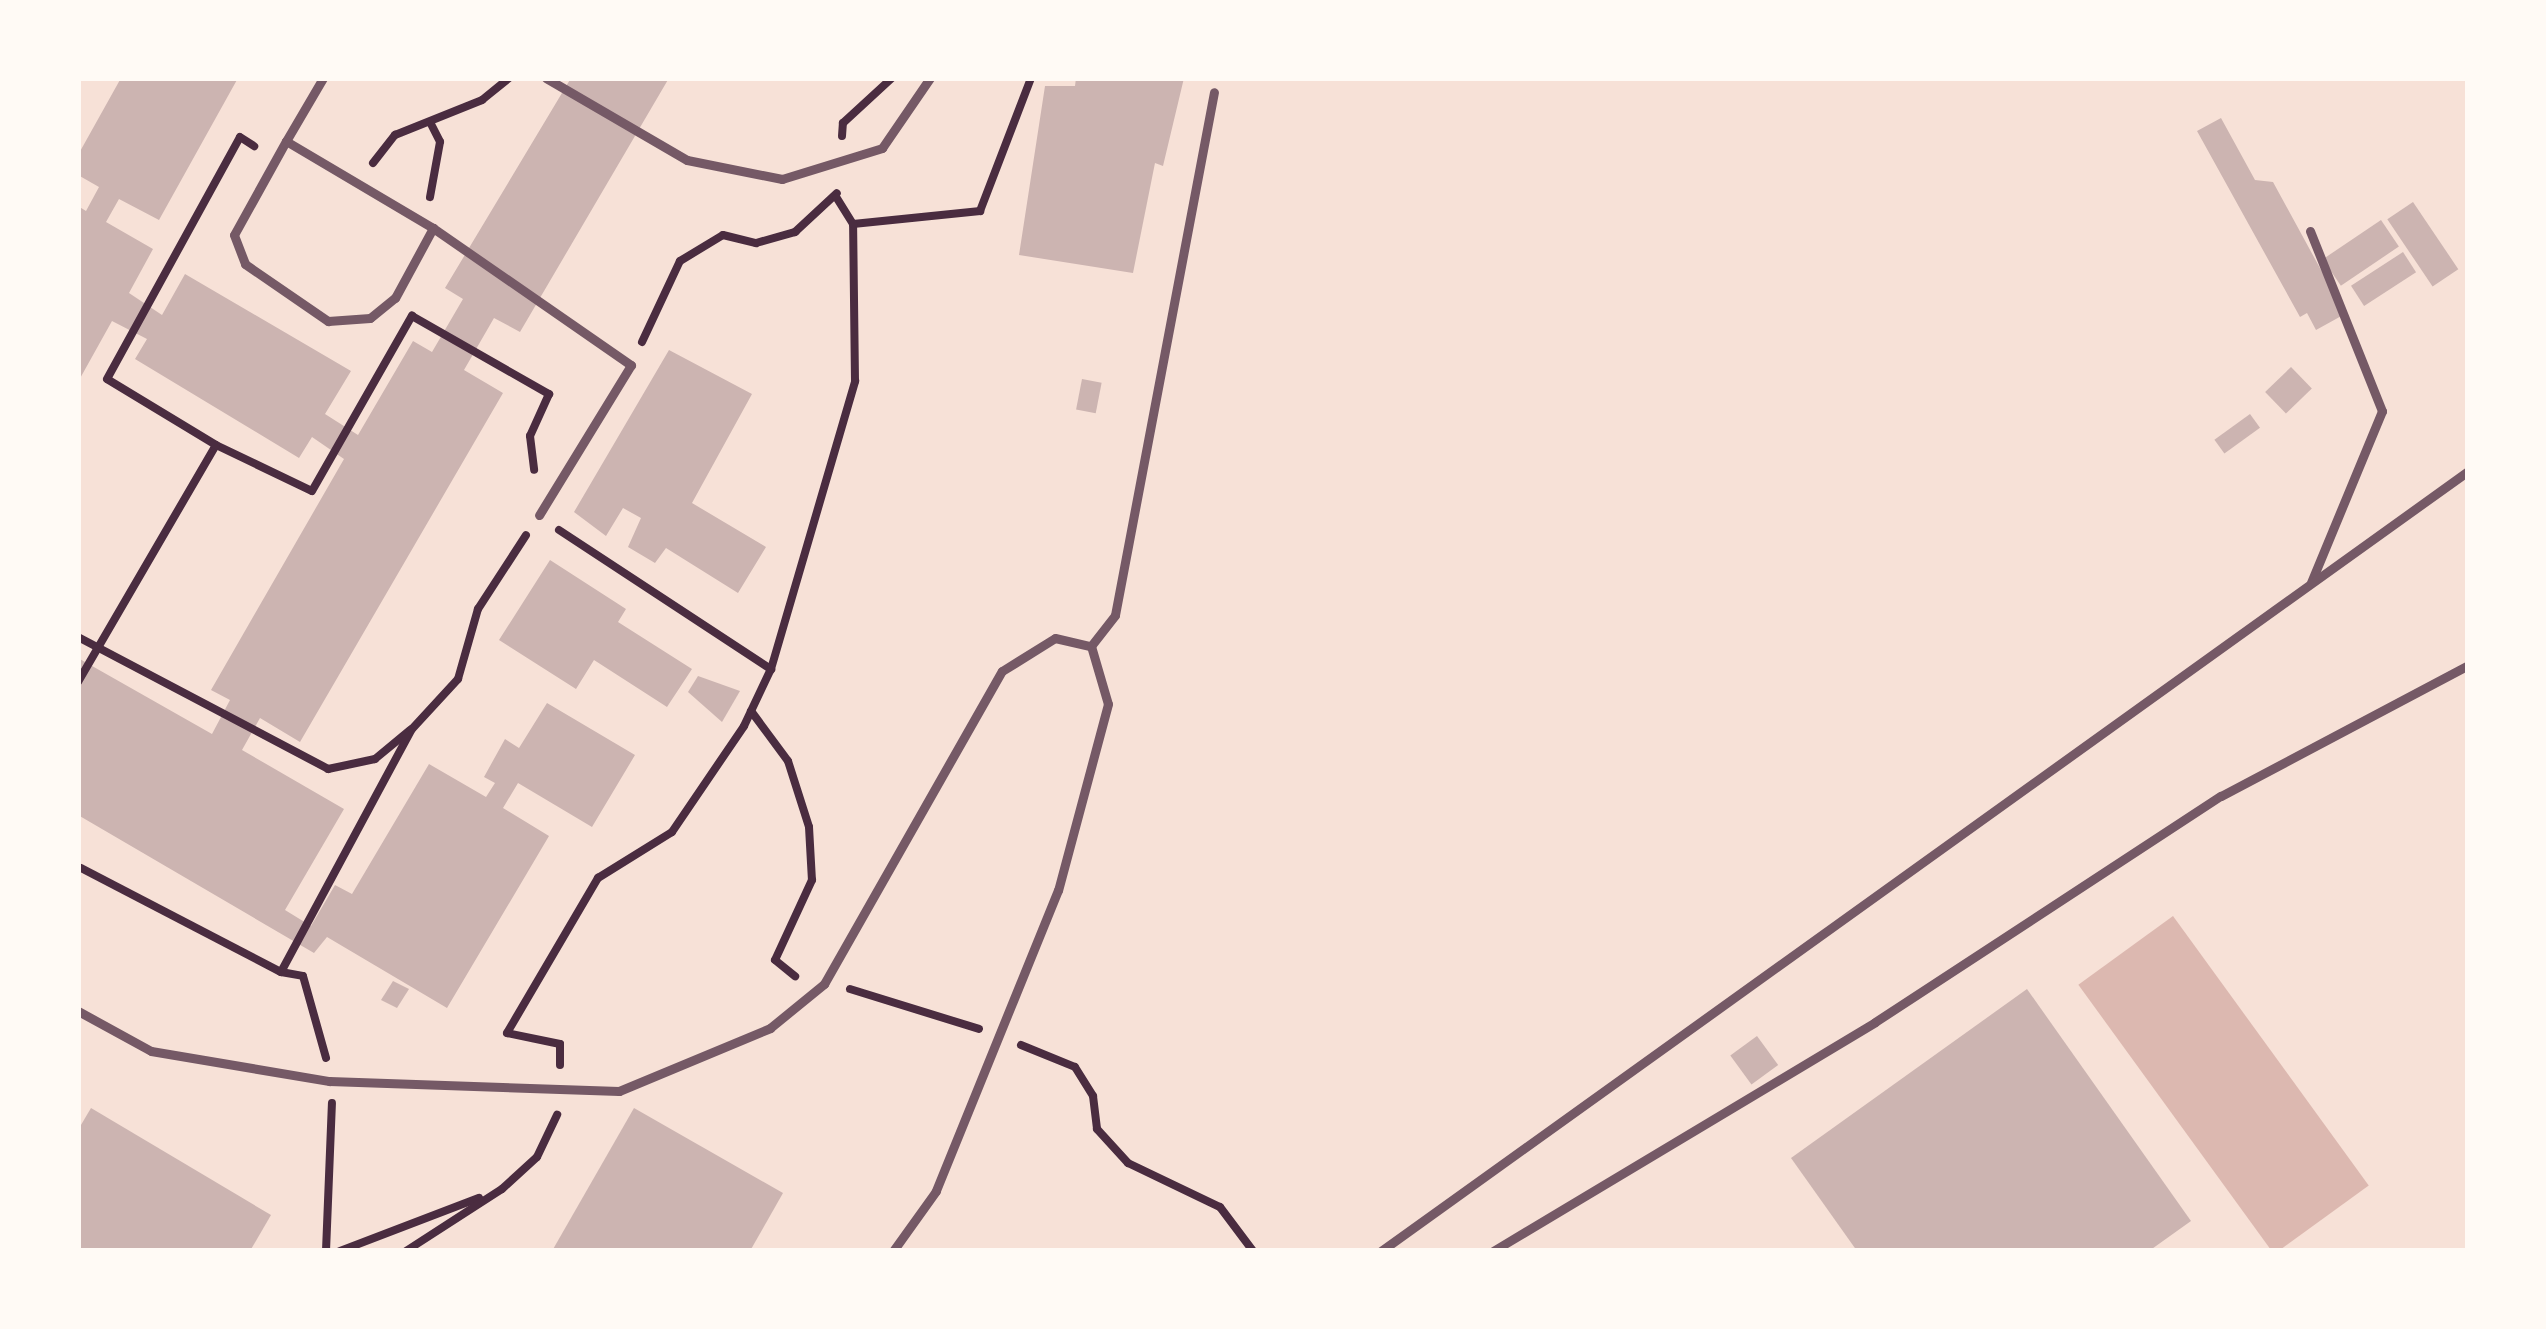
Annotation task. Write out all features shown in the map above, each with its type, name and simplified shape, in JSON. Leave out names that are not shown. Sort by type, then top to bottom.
[{"type":"lane","points":[[323,78],[234,235],[245,264],[328,321],[370,318],[394,298],[433,228]]},
{"type":"lane","points":[[546,78],[687,160],[782,179],[883,148],[930,78]]},
{"type":"lane","points":[[1091,646],[1115,616],[1214,92]]},
{"type":"lane","points":[[286,141],[433,228],[631,365],[539,514]]},
{"type":"lane","points":[[2310,232],[2383,411],[2311,583]]},
{"type":"lane","points":[[1382,1251],[2468,471]]},
{"type":"lane","points":[[78,1011],[151,1051],[329,1081],[619,1091],[770,1028],[824,984],[1002,671],[1055,638],[1091,646]]},
{"type":"lane","points":[[893,1251],[936,1191],[999,1037],[1097,766],[1108,704],[1091,646]]},
{"type":"lane","points":[[1492,1251],[1875,1022],[2221,796],[2468,665]]},
{"type":"path","points":[[359,184],[395,135],[482,100],[509,78]]},
{"type":"path","points":[[406,1251],[502,1189],[554,1130],[560,1044],[506,1033],[598,878],[672,832],[751,711],[770,669],[854,381],[853,224],[837,198],[844,123],[892,78]]},
{"type":"path","points":[[853,224],[980,211],[1031,78]]},
{"type":"path","points":[[416,218],[440,174],[430,122]]},
{"type":"path","points":[[78,637],[328,769],[375,759],[412,729],[458,679],[478,608],[539,514],[530,436],[549,394],[412,316],[312,490],[216,445],[107,380],[240,137],[276,159]]},
{"type":"path","points":[[631,365],[680,261],[723,235],[756,243],[795,232],[837,198]]},
{"type":"path","points":[[78,682],[216,445]]},
{"type":"path","points":[[539,514],[770,669]]},
{"type":"path","points":[[751,711],[788,761],[809,826],[812,880],[775,960],[799,979],[999,1037],[1075,1067],[1093,1096],[1097,1129],[1128,1163],[1220,1208],[1253,1251]]},
{"type":"path","points":[[79,870],[281,972],[412,729]]},
{"type":"path","points":[[340,1251],[502,1189]]},
{"type":"shaded area","points":[[2173,916],[2369,1185],[2278,1251],[2272,1251],[2078,985]]},
{"type":"building","points":[[121,78],[238,78],[159,220],[119,199],[106,222],[153,249],[129,293],[162,315],[185,274],[351,371],[325,414],[358,435],[413,341],[432,352],[463,299],[445,288],[571,78],[669,78],[520,332],[494,318],[464,370],[503,393],[300,742],[260,718],[242,750],[344,809],[285,910],[311,926],[335,885],[352,894],[429,764],[486,797],[495,783],[484,777],[505,739],[519,748],[547,703],[635,755],[592,827],[518,783],[503,808],[549,836],[447,1008],[327,937],[314,953],[78,815],[78,658],[212,734],[230,700],[211,690],[344,459],[312,437],[299,458],[135,359],[147,339],[112,321],[78,382],[78,206],[86,211],[99,187],[78,175],[78,155]]},
{"type":"building","points":[[1076,78],[1184,78],[1163,166],[1155,163],[1133,273],[1019,255],[1045,86],[1075,86]]},
{"type":"building","points":[[2221,118],[2255,180],[2273,182],[2345,314],[2316,330],[2307,313],[2300,317],[2197,131]]},
{"type":"building","points":[[2413,202],[2458,269],[2433,286],[2387,219]]},
{"type":"building","points":[[2381,220],[2399,247],[2341,286],[2323,259]]},
{"type":"building","points":[[2403,252],[2416,272],[2364,306],[2351,286]]},
{"type":"building","points":[[669,350],[752,394],[692,503],[766,547],[738,593],[666,548],[655,563],[628,547],[641,518],[623,508],[606,536],[574,512]]},
{"type":"building","points":[[2291,367],[2312,389],[2286,414],[2265,392]]},
{"type":"building","points":[[1082,379],[1102,383],[1096,413],[1076,409]]},
{"type":"building","points":[[2250,414],[2260,428],[2224,454],[2214,440]]},
{"type":"building","points":[[550,560],[626,609],[618,622],[692,669],[667,707],[594,660],[576,689],[499,640]]},
{"type":"building","points":[[698,676],[740,691],[722,722],[688,692]]},
{"type":"building","points":[[393,981],[409,989],[397,1008],[381,1000]]},
{"type":"building","points":[[2027,989],[2191,1221],[2149,1251],[1857,1251],[1791,1158]]},
{"type":"building","points":[[1757,1036],[1778,1065],[1751,1085],[1730,1055]]},
{"type":"building","points":[[91,1108],[271,1215],[250,1251],[78,1251],[78,1130]]},
{"type":"building","points":[[634,1108],[783,1193],[750,1251],[552,1251]]}]
